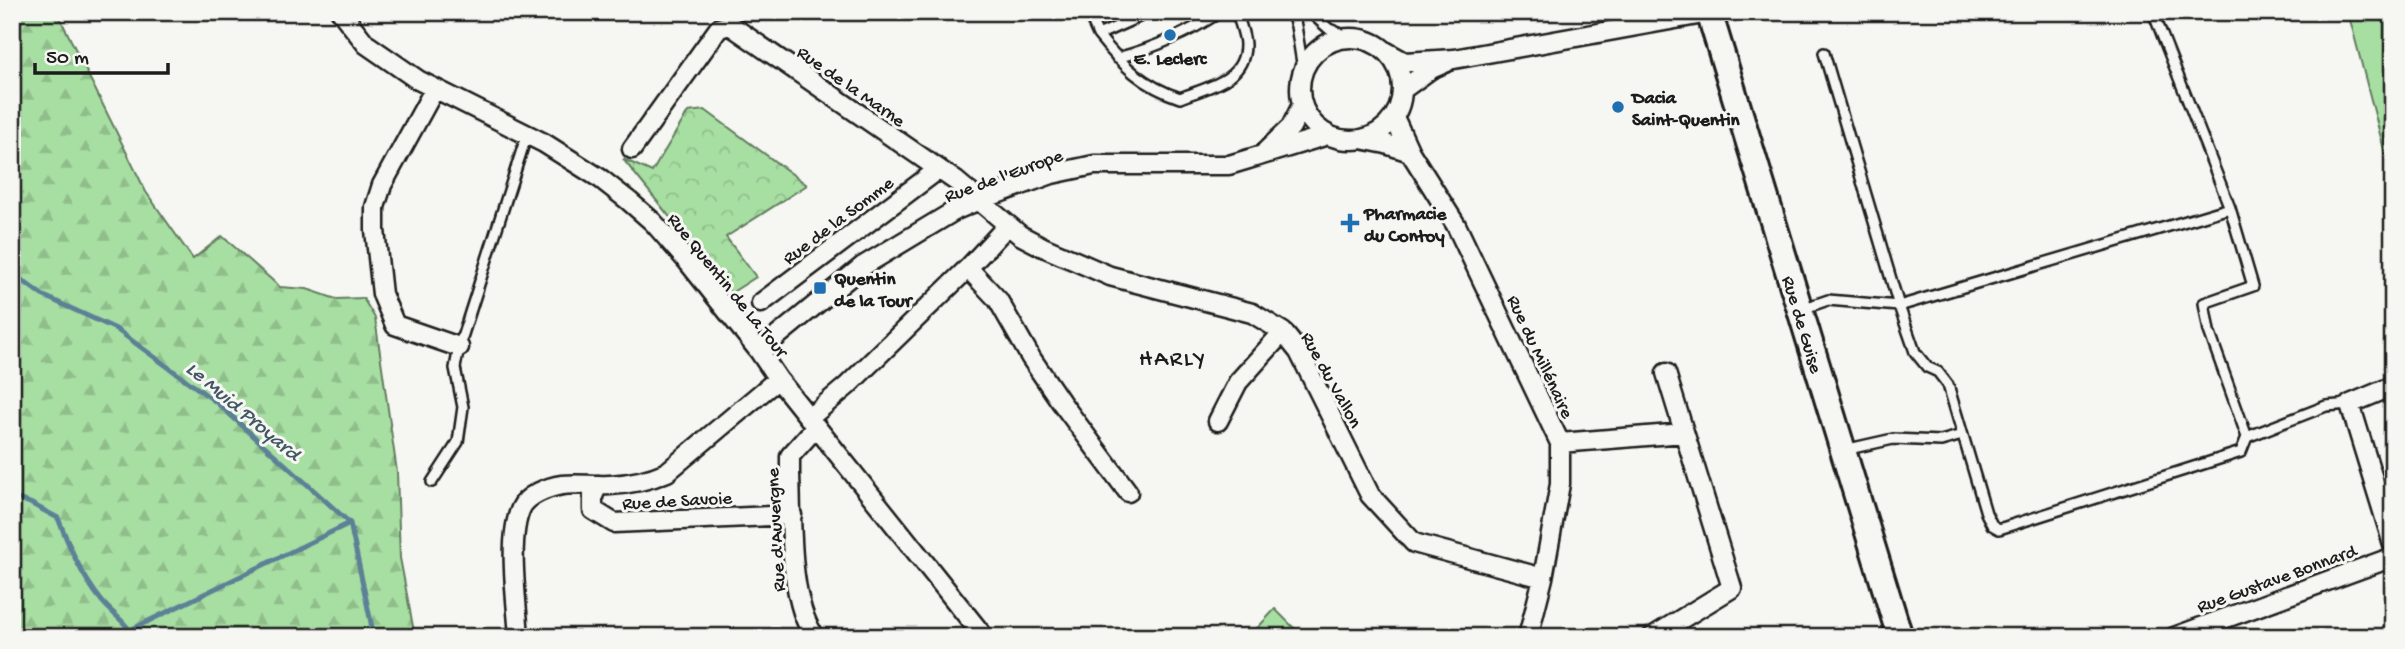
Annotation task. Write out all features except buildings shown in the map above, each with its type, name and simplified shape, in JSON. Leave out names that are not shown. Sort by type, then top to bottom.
[{"type":"main road","name":"Rue de Guise","points":[[1710,13],[1900,637]]},
{"type":"street","name":"Rue Quentin de La Tour","points":[[341,12],[366,44],[434,90],[527,134],[601,178],[653,222],[759,351],[778,379],[984,637]]},
{"type":"street","points":[[1410,152],[1386,144],[1361,139],[1340,139],[1328,135],[1308,117],[1300,93],[1303,69],[1311,56],[1322,46],[1349,37],[1363,39],[1405,62],[1454,59],[1710,13]]},
{"type":"street","name":"Rue de la Marne","points":[[632,149],[719,28],[730,25],[956,181],[977,201]]},
{"type":"street","points":[[1361,139],[1385,128],[1400,104],[1401,76],[1387,52]]},
{"type":"street","points":[[1402,90],[1431,69],[1454,59]]},
{"type":"street","points":[[434,90],[383,184],[375,206],[375,230],[382,295],[395,325],[459,347]]},
{"type":"street","points":[[1261,156],[1291,127],[1302,105]]},
{"type":"street","name":"Rue du Millénaire","points":[[1394,117],[1410,152],[1455,225],[1560,443],[1560,484],[1543,578],[1528,637]]},
{"type":"street","name":"Rue de l'Europe","points":[[759,351],[863,266],[956,210],[977,201],[1052,174],[1094,165],[1229,164],[1328,135]]},
{"type":"street","name":"Rue de la Somme","points":[[761,303],[939,169]]},
{"type":"street","name":"Rue du Vallon","points":[[977,201],[1007,226],[1043,247],[1110,276],[1252,313],[1283,332],[1299,352],[1370,495],[1414,543],[1543,578]]},
{"type":"street","name":"Rue d'Auvergne","points":[[815,637],[807,626],[798,596],[790,456],[813,422],[1007,226]]},
{"type":"street","points":[[968,268],[998,300],[1060,402],[1128,492]]},
{"type":"street","points":[[1218,421],[1238,382],[1283,332]]},
{"type":"street","points":[[1652,637],[1732,588],[1666,373]]},
{"type":"street","points":[[519,637],[514,551],[515,528],[522,506],[543,490],[563,485],[645,481],[667,472],[778,379]]},
{"type":"street","points":[[2393,386],[2350,404],[2393,544]]},
{"type":"street","points":[[1560,443],[1684,433]]},
{"type":"street","name":"Rue de Savoie","points":[[598,485],[593,496],[593,510],[614,523],[792,515]]},
{"type":"street","name":"Rue Gustave Bonnard","points":[[2174,637],[2393,557]]},
{"type":"lane","points":[[1088,12],[1098,35],[1117,58],[1156,90],[1180,98],[1229,78],[1241,67],[1245,44],[1237,12]]},
{"type":"lane","points":[[1098,35],[1150,12]]},
{"type":"lane","points":[[1117,58],[1151,49],[1189,33],[1220,12]]},
{"type":"lane","points":[[1291,12],[1303,69]]},
{"type":"lane","points":[[1310,12],[1329,29],[1349,37]]},
{"type":"lane","points":[[1824,53],[1915,352],[1927,367],[1938,372],[1948,385],[1986,513],[1992,525],[1999,529],[2241,452],[2247,437],[2209,331],[2204,303],[2253,286],[2230,208],[2153,12]]},
{"type":"lane","points":[[432,482],[458,442],[463,407],[455,368],[459,347],[527,134]]},
{"type":"lane","points":[[1800,310],[1828,300],[1899,306],[2230,208]]},
{"type":"lane","points":[[2247,437],[2326,406],[2350,404]]},
{"type":"lane","points":[[1843,450],[1893,439],[1941,441],[1962,435]]},
{"type":"green space","points":[[12,12],[57,12],[146,192],[193,259],[222,236],[280,287],[307,289],[336,299],[363,298],[375,318],[397,472],[400,558],[415,637],[12,637]]},
{"type":"green space","points":[[2348,12],[2393,12],[2393,184]]},
{"type":"green space","points":[[705,110],[807,185],[726,237],[756,277],[731,293],[623,159],[652,172],[688,112]]},
{"type":"green space","points":[[1275,609],[1299,633],[1296,637],[1249,637]]},
{"type":"waterway","name":"Le Muid Proyard","points":[[12,268],[19,278],[42,295],[116,329],[216,402],[350,523],[374,637]]},
{"type":"waterway","points":[[12,497],[58,518],[88,581],[134,637]]},
{"type":"waterway","points":[[130,630],[350,523]]},
{"type":"place","name":"E. Leclerc","points":[[1170,35]]},
{"type":"place","name":"Dacia Saint-Quentin","points":[[1618,107]]},
{"type":"place","name":"Pharmacie du Contoy","points":[[1350,223]]},
{"type":"place","name":"Quentin de la Tour","points":[[820,288]]},
{"type":"district","name":"HARLY","points":[[1173,357]]}]
